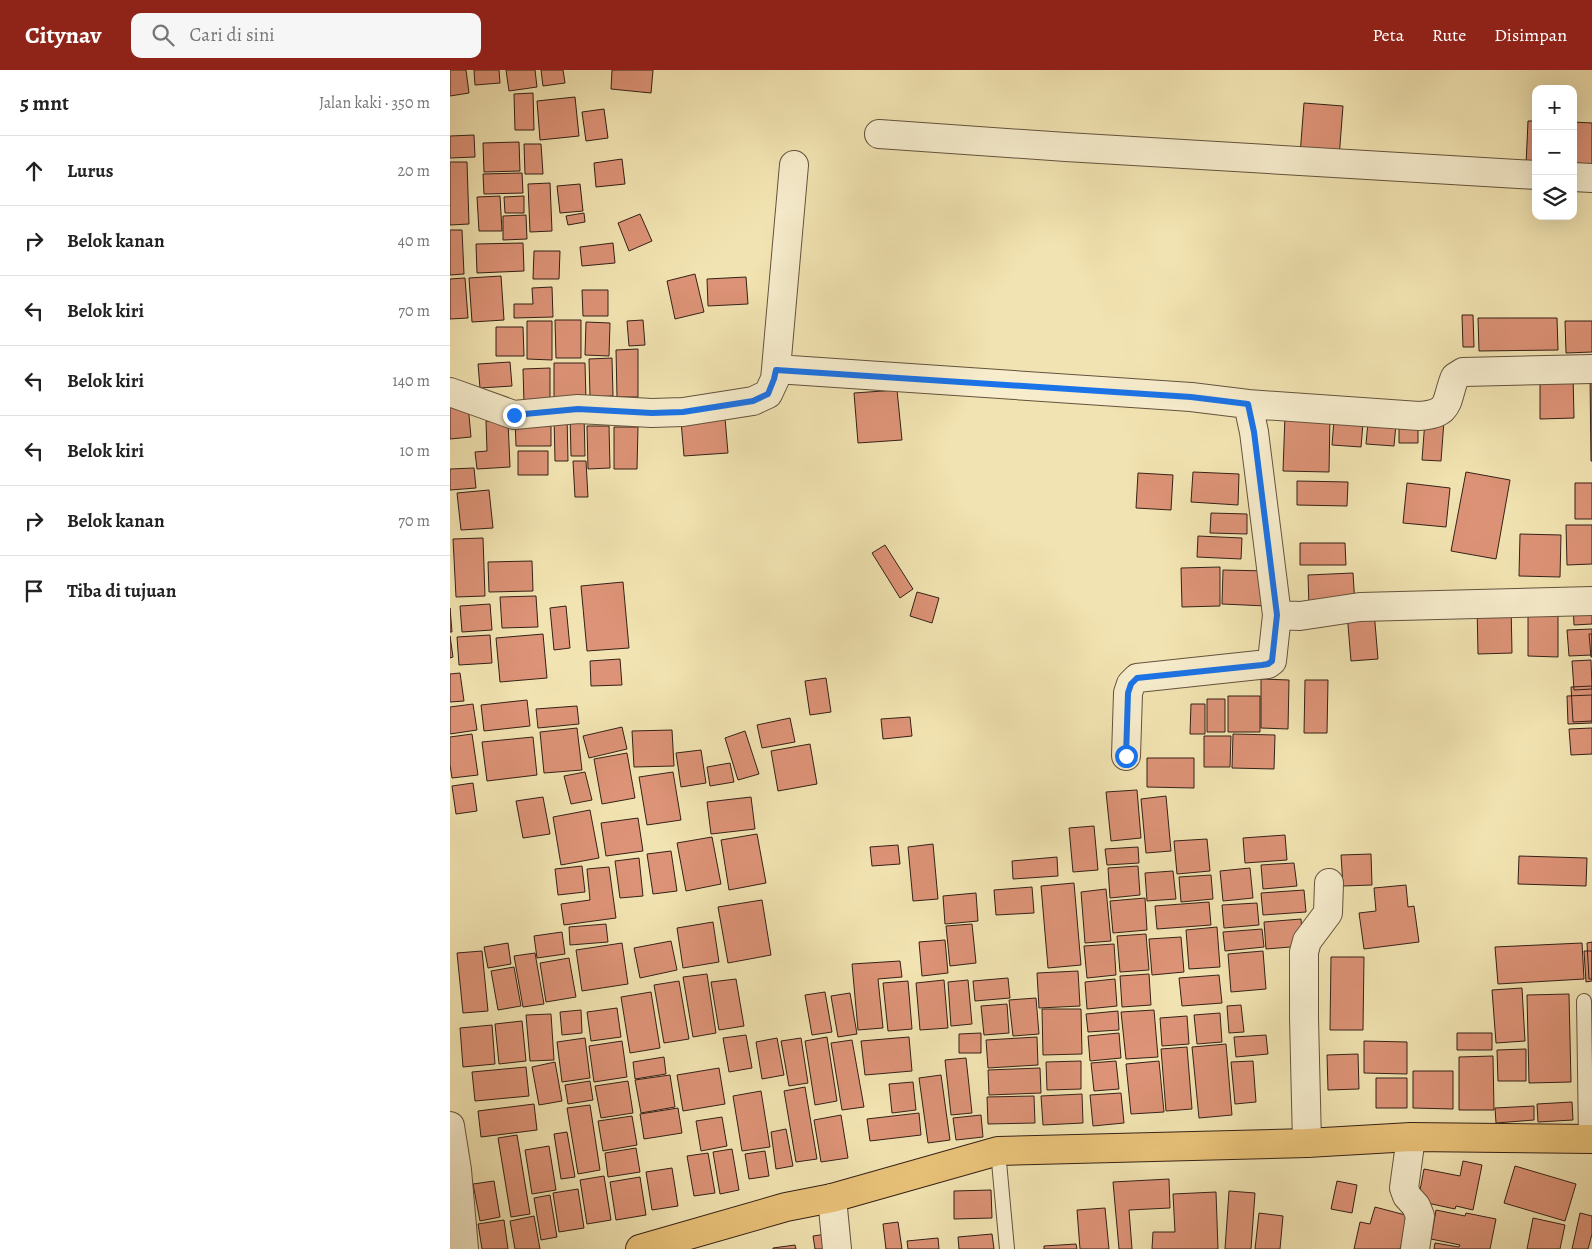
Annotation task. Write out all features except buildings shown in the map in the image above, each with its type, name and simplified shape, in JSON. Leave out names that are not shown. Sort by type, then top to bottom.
[{"type":"highway","points":[[640,1249],[786,1207],[832,1198],[998,1150],[1307,1143],[1411,1137],[1589,1139]]},
{"type":"street","points":[[879,134],[1532,175]]},
{"type":"street","points":[[450,392],[498,411],[514,415],[578,409],[652,413],[683,412],[753,401],[768,394],[776,370],[794,165]]},
{"type":"street","points":[[1577,177],[1592,178]]},
{"type":"street","points":[[776,370],[1181,396],[1248,404],[1434,416],[1443,410],[1448,402],[1455,377],[1463,372],[1592,368]]},
{"type":"street","points":[[1126,756],[1128,693],[1131,684],[1137,678],[1268,664],[1272,661],[1277,615],[1254,432],[1248,404]]},
{"type":"street","points":[[1277,615],[1300,616],[1360,607],[1592,601]]},
{"type":"street","points":[[1307,1143],[1304,952],[1307,941],[1328,914],[1329,883]]},
{"type":"street","points":[[450,1126],[464,1249]]},
{"type":"street","points":[[1411,1137],[1404,1188],[1420,1216],[1415,1249]]},
{"type":"street","points":[[832,1198],[837,1249]]},
{"type":"lane","points":[[1584,1001],[1589,1139]]},
{"type":"lane","points":[[998,1150],[1007,1249]]},
{"type":"route","points":[[514,415],[578,409],[652,413],[683,412],[753,401],[768,394],[776,370],[1191,397],[1248,404],[1254,432],[1274,606],[1277,615],[1272,661],[1262,665],[1137,678],[1131,684],[1128,693],[1126,756]]}]
